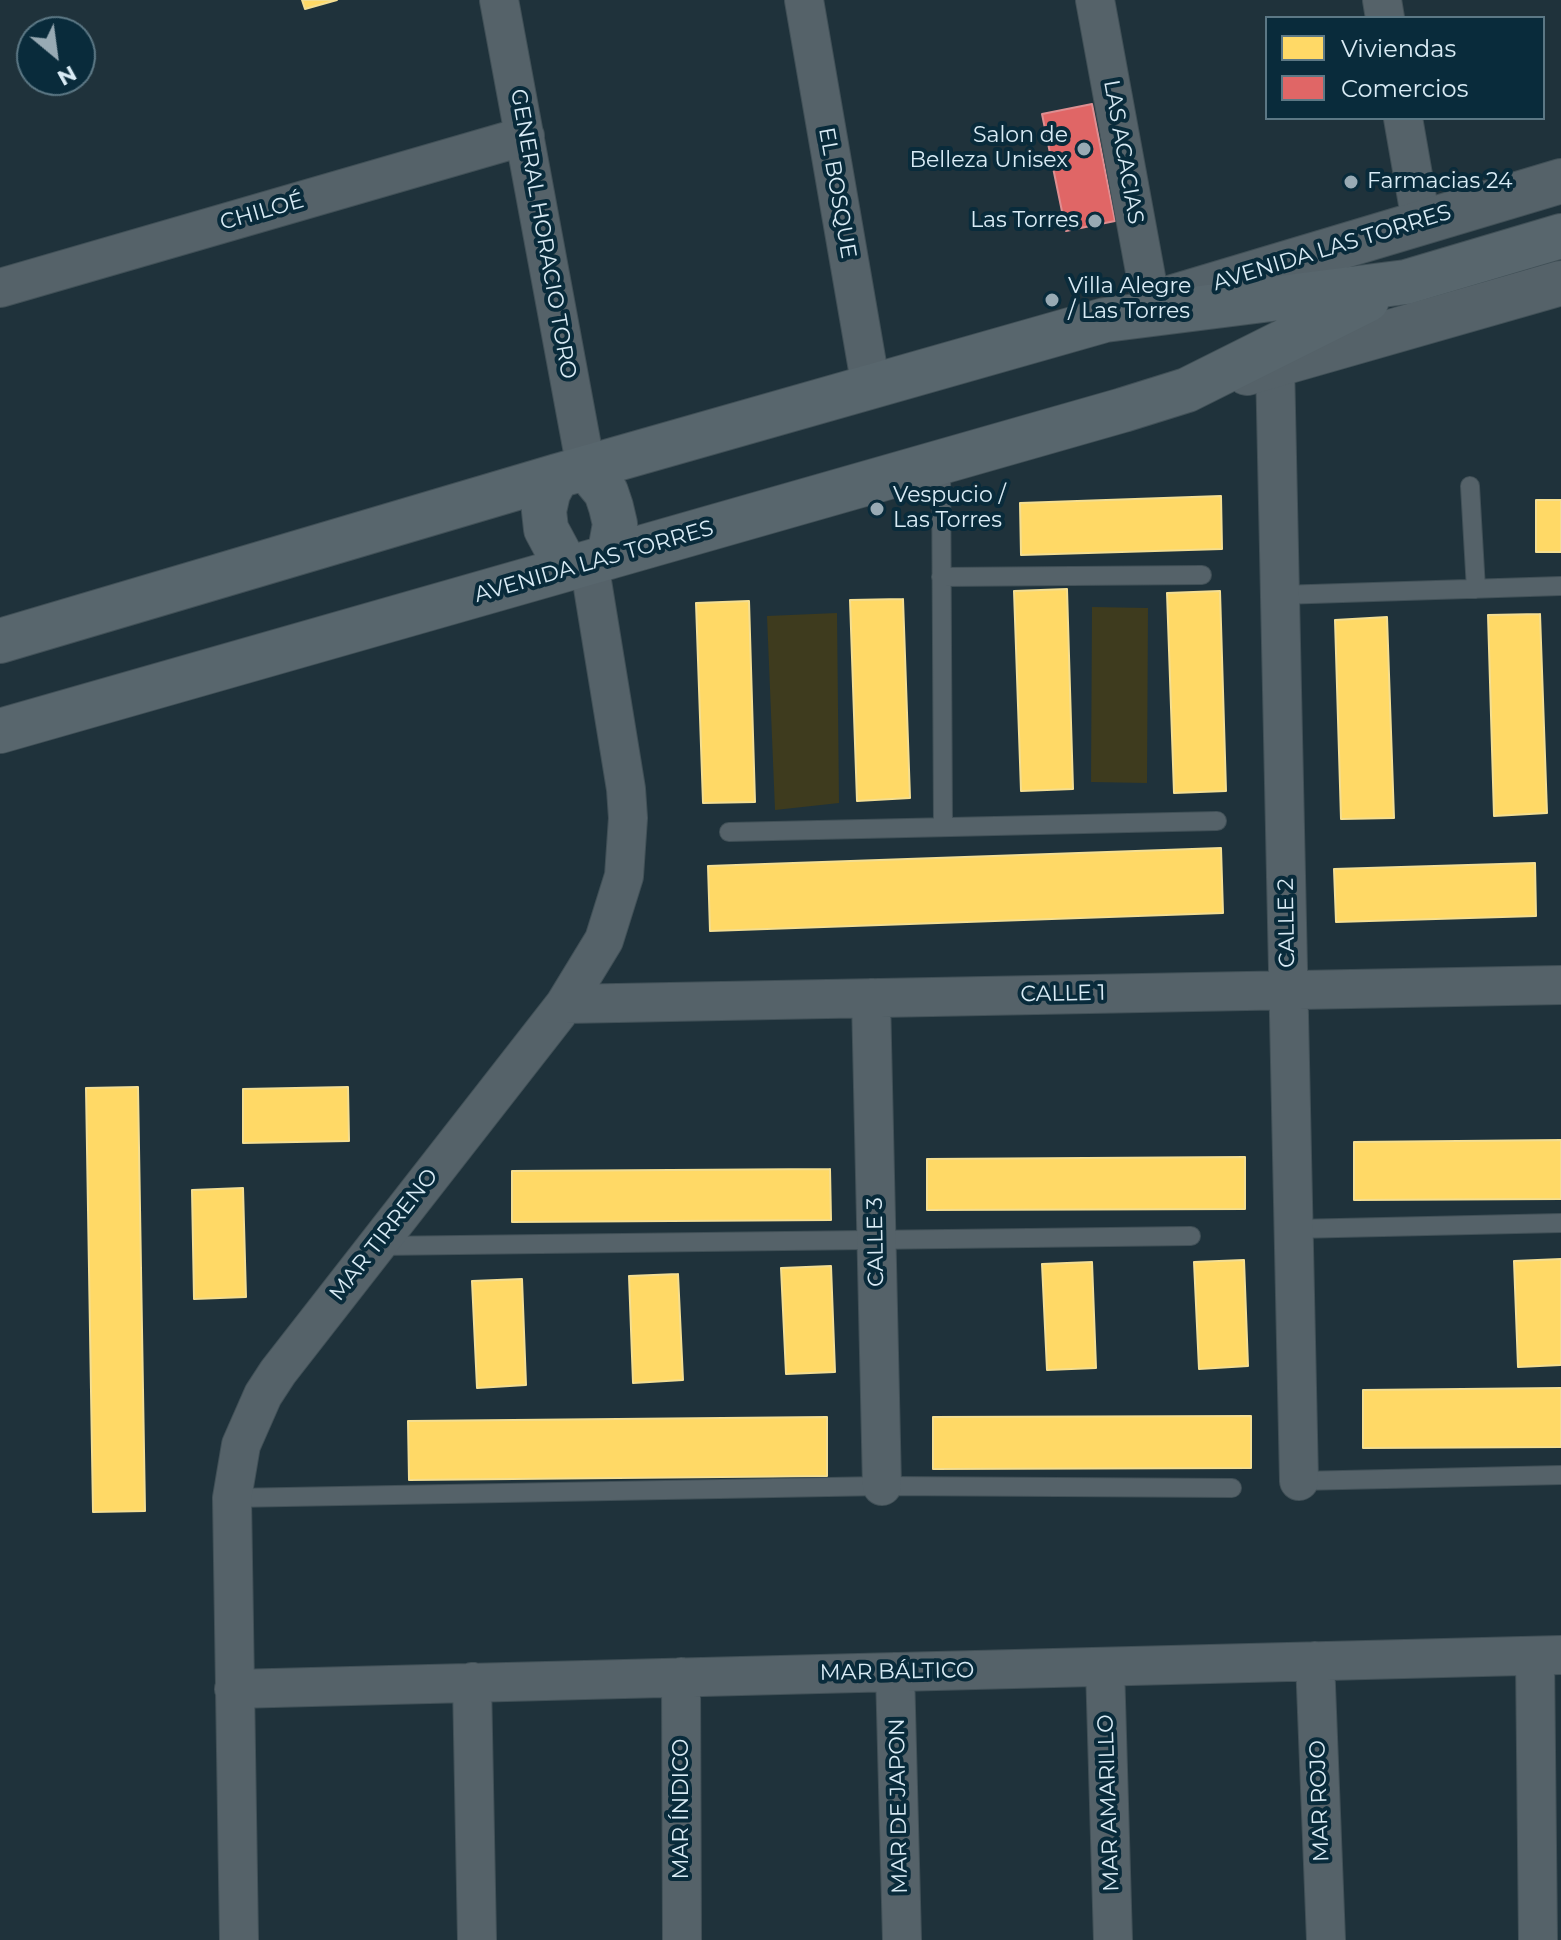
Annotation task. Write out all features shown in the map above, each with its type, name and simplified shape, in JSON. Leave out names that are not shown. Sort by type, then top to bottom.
[{"type":"main road","name":"AVENIDA LAS TORRES","points":[[0,641],[571,472],[1105,320],[1406,282],[1561,236]]},
{"type":"main road","name":"AVENIDA LAS TORRES","points":[[0,731],[1187,390],[1406,282]]},
{"type":"main road","points":[[571,472],[606,492],[615,524],[590,562],[552,544],[546,529],[544,511],[548,493],[571,472]]},
{"type":"street","name":"GENERAL HORACIO TORO","points":[[499,0],[525,136],[571,472]]},
{"type":"street","name":"EL BOSQUE","points":[[804,0],[871,387]]},
{"type":"street","name":"LAS ACACIAS","points":[[1095,0],[1151,304]]},
{"type":"street","points":[[1403,120],[1421,221]]},
{"type":"street","name":"CHILOÉ","points":[[0,288],[525,136]]},
{"type":"street","name":"AVENIDA LAS TORRES","points":[[1105,320],[1421,221],[1561,181]]},
{"type":"street","name":"AVENIDA LAS TORRES","points":[[1187,390],[1561,283]]},
{"type":"street","name":"CALLE 2","points":[[1275,364],[1299,1481]]},
{"type":"street","name":"MAR TIRRENO","points":[[239,1940],[232,1498],[241,1445],[263,1395],[375,1246],[565,1004],[604,940],[624,876],[626,789],[590,562]]},
{"type":"street","name":"CALLE 1","points":[[565,1004],[1561,985]]},
{"type":"street","name":"CALLE 3","points":[[871,998],[882,1486]]},
{"type":"street","points":[[1538,1940],[1548,1656]]},
{"type":"street","name":"MAR BÁLTICO","points":[[234,1689],[1548,1656]]},
{"type":"street","name":"MAR ROJO","points":[[1315,1661],[1326,1940]]},
{"type":"street","name":"MAR AMARILLO","points":[[1105,1667],[1113,1940]]},
{"type":"street","name":"MAR DE JAPON","points":[[895,1672],[902,1940]]},
{"type":"street","name":"MAR ÍNDICO","points":[[681,1677],[682,1940]]},
{"type":"street","points":[[472,1682],[477,1940]]},
{"type":"lane","points":[[941,462],[943,827]]},
{"type":"lane","points":[[1470,486],[1476,589]]},
{"type":"lane","points":[[941,577],[1202,575]]},
{"type":"lane","points":[[1280,595],[1561,586]]},
{"type":"lane","points":[[729,832],[1217,821]]},
{"type":"lane","points":[[1294,1229],[1561,1223]]},
{"type":"lane","points":[[375,1246],[1191,1236]]},
{"type":"lane","points":[[1299,1481],[1561,1475]]},
{"type":"lane","points":[[232,1498],[882,1486],[1232,1488]]},
{"type":"shaded area","points":[[1092,607],[1148,608],[1147,783],[1091,782]]},
{"type":"shaded area","points":[[837,613],[839,803],[775,810],[767,616]]},
{"type":"building: Viviendas","points":[[302,0],[337,0],[305,9]]},
{"type":"building: Viviendas","points":[[1221,496],[1222,549],[1021,555],[1020,503]]},
{"type":"building: Viviendas","points":[[1536,500],[1561,500],[1561,552],[1536,552]]},
{"type":"building: Viviendas","points":[[1067,589],[1073,789],[1021,791],[1014,591]]},
{"type":"building: Viviendas","points":[[1220,591],[1226,791],[1174,793],[1167,593]]},
{"type":"building: Viviendas","points":[[903,599],[910,798],[857,801],[850,600]]},
{"type":"building: Viviendas","points":[[749,601],[755,802],[703,803],[696,603]]},
{"type":"building: Viviendas","points":[[1540,614],[1547,813],[1494,816],[1488,615]]},
{"type":"building: Viviendas","points":[[1387,617],[1394,818],[1341,819],[1335,620]]},
{"type":"building: Viviendas","points":[[1221,848],[1223,913],[710,931],[708,866]]},
{"type":"building: Viviendas","points":[[1535,863],[1536,916],[1336,922],[1334,869]]},
{"type":"building: Viviendas","points":[[138,1087],[145,1511],[93,1512],[86,1088]]},
{"type":"building: Viviendas","points":[[348,1087],[349,1141],[243,1143],[243,1089]]},
{"type":"building: Viviendas","points":[[1561,1140],[1561,1199],[1354,1200],[1354,1142]]},
{"type":"building: Viviendas","points":[[1245,1157],[1245,1209],[927,1210],[927,1159]]},
{"type":"building: Viviendas","points":[[830,1169],[831,1220],[512,1222],[512,1171]]},
{"type":"building: Viviendas","points":[[243,1188],[246,1297],[194,1299],[192,1190]]},
{"type":"building: Viviendas","points":[[1561,1259],[1561,1365],[1518,1367],[1514,1261]]},
{"type":"building: Viviendas","points":[[1244,1260],[1248,1366],[1199,1369],[1194,1262]]},
{"type":"building: Viviendas","points":[[1092,1262],[1096,1368],[1047,1370],[1042,1264]]},
{"type":"building: Viviendas","points":[[831,1266],[835,1372],[786,1374],[781,1268]]},
{"type":"building: Viviendas","points":[[678,1274],[683,1380],[633,1383],[629,1276]]},
{"type":"building: Viviendas","points":[[522,1279],[526,1385],[477,1388],[472,1281]]},
{"type":"building: Viviendas","points":[[1561,1388],[1561,1447],[1363,1448],[1363,1390]]},
{"type":"building: Viviendas","points":[[1251,1416],[1251,1468],[933,1469],[933,1417]]},
{"type":"building: Viviendas","points":[[827,1417],[827,1476],[409,1480],[408,1421]]},
{"type":"building: Comercios","points":[[1092,104],[1115,221],[1066,231],[1042,114]]},
{"type":"place","name":"Salon de Belleza Unisex","points":[[1084,149]]},
{"type":"place","name":"Farmacias 24","points":[[1351,182]]},
{"type":"place","name":"Las Torres","points":[[1095,221]]},
{"type":"place","name":"Villa Alegre / Las Torres","points":[[1052,300]]},
{"type":"place","name":"Vespucio / Las Torres","points":[[877,509]]}]
